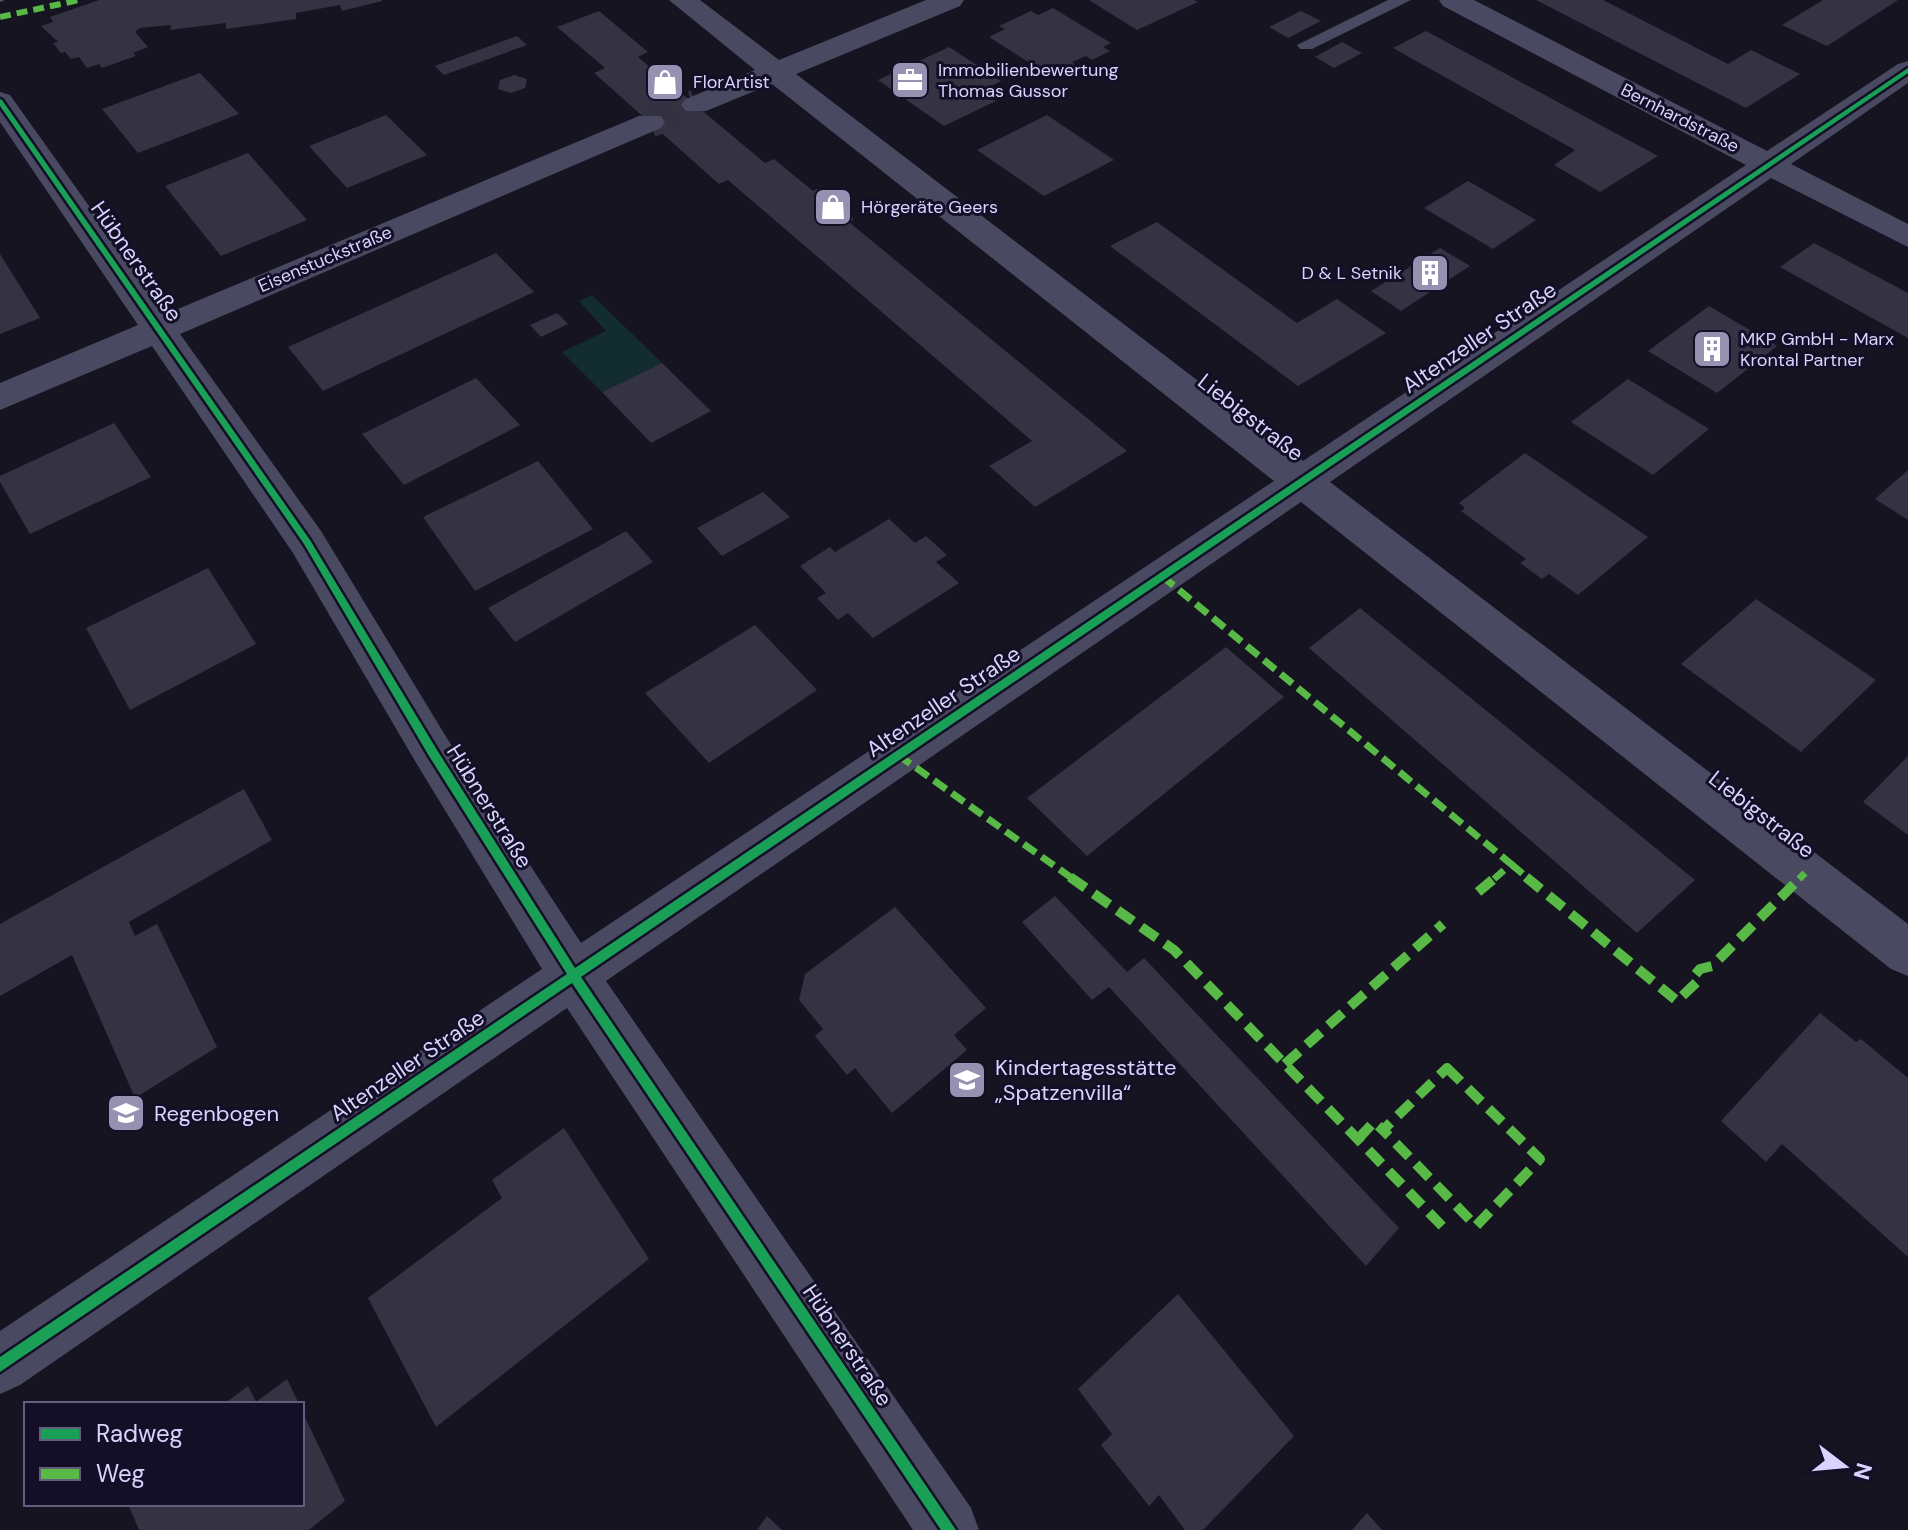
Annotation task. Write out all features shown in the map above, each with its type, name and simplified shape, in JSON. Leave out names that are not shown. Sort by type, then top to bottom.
[{"type":"street","name":"Liebigstraße","points":[[683,0],[1908,953]]},
{"type":"street","points":[[696,105],[950,0]]},
{"type":"street","name":"Bernhardstraße","points":[[1453,0],[1908,237]]},
{"type":"street","name":"Altenzeller Straße","points":[[0,1365],[1908,70]]},
{"type":"street","name":"Hübnerstraße","points":[[0,101],[307,542],[433,753],[574,976],[949,1530]]},
{"type":"street","name":"Eisenstuckstraße","points":[[0,397],[650,122]]},
{"type":"lane","points":[[1306,45],[1402,0]]},
{"type":"green space","points":[[592,295],[662,363],[602,392],[562,352],[606,331],[579,301]]},
{"type":"building","points":[[99,0],[382,1],[342,11],[340,5],[296,13],[296,19],[226,29],[226,23],[170,30],[171,25],[140,28],[135,32],[148,47],[133,53],[136,56],[102,68],[99,64],[87,68],[79,57],[71,59],[65,52],[61,53],[53,43],[58,42],[41,26],[53,22],[50,17]]},
{"type":"building","points":[[1089,0],[1194,0],[1198,2],[1137,30]]},
{"type":"building","points":[[1536,0],[1603,0],[1728,64],[1751,50],[1800,74],[1746,108]]},
{"type":"building","points":[[1823,0],[1898,0],[1827,46],[1782,25]]},
{"type":"building","points":[[1053,8],[1111,43],[1103,47],[1110,51],[1092,60],[1086,56],[1072,62],[1079,67],[1061,75],[1054,71],[1047,74],[989,37],[1005,29],[999,26],[1031,11],[1038,15]]},
{"type":"building","points":[[599,11],[648,52],[638,57],[765,163],[774,159],[813,191],[817,189],[854,219],[849,222],[1127,451],[1035,507],[989,466],[1032,441],[728,180],[719,184],[594,73],[605,68],[557,27]]},
{"type":"building","points":[[1301,11],[1321,21],[1288,38],[1269,27]]},
{"type":"building","points":[[1426,31],[1658,156],[1600,192],[1554,165],[1575,150],[1393,48]]},
{"type":"building","points":[[517,36],[527,45],[444,75],[435,66]]},
{"type":"building","points":[[1342,42],[1362,53],[1334,68],[1315,57]]},
{"type":"building","points":[[949,47],[1001,81],[981,91],[996,101],[944,126],[878,80]]},
{"type":"building","points":[[200,73],[239,114],[138,153],[102,109]]},
{"type":"building","points":[[514,75],[527,79],[525,88],[511,93],[498,89],[500,80]]},
{"type":"building","points":[[386,115],[427,155],[347,188],[309,146]]},
{"type":"building","points":[[1047,115],[1114,160],[1044,196],[977,150]]},
{"type":"building","points":[[248,153],[307,220],[221,256],[165,186]]},
{"type":"building","points":[[1468,181],[1536,220],[1493,249],[1424,208]]},
{"type":"building","points":[[1157,222],[1297,323],[1337,299],[1386,333],[1298,386],[1110,246]]},
{"type":"building","points":[[1814,243],[1908,293],[1908,338],[1780,267]]},
{"type":"building","name":"D & L Setnik","points":[[1440,248],[1470,266],[1401,311],[1371,291]]},
{"type":"building","points":[[496,253],[534,292],[323,391],[288,347]]},
{"type":"building","points":[[0,254],[40,318],[0,334]]},
{"type":"building","name":"MKP GmbH - Marx Krontal Partner","points":[[1709,306],[1777,346],[1717,393],[1648,351]]},
{"type":"building","points":[[557,313],[568,324],[541,337],[530,325]]},
{"type":"building","points":[[662,363],[711,411],[651,443],[602,392]]},
{"type":"building","points":[[476,378],[520,425],[404,485],[362,434]]},
{"type":"building","points":[[1628,379],[1709,429],[1653,475],[1571,422]]},
{"type":"building","points":[[114,423],[151,477],[30,534],[0,482],[0,476]]},
{"type":"building","points":[[1525,453],[1648,537],[1578,595],[1549,574],[1542,579],[1520,563],[1526,559],[1461,511],[1465,508],[1459,503]]},
{"type":"building","points":[[538,461],[593,529],[475,591],[423,517]]},
{"type":"building","points":[[1908,470],[1908,520],[1875,499]]},
{"type":"building","points":[[763,492],[790,517],[722,556],[697,528]]},
{"type":"building","points":[[889,519],[915,543],[926,536],[947,555],[936,562],[959,583],[873,638],[848,613],[838,620],[817,598],[826,593],[800,566],[830,547],[835,552]]},
{"type":"building","points":[[626,531],[653,562],[515,642],[488,608]]},
{"type":"building","points":[[208,568],[256,644],[130,710],[86,628]]},
{"type":"building","points":[[1756,599],[1876,680],[1801,752],[1681,664]]},
{"type":"building","points":[[1360,608],[1695,880],[1637,933],[1309,648]]},
{"type":"building","points":[[755,625],[817,690],[709,763],[645,693]]},
{"type":"building","points":[[1226,647],[1284,697],[1087,856],[1027,798]]},
{"type":"building","points":[[1908,756],[1908,835],[1863,802]]},
{"type":"building","points":[[244,789],[272,840],[129,922],[135,936],[157,924],[217,1047],[135,1098],[72,955],[0,996],[0,924]]},
{"type":"building","points":[[1055,896],[1127,972],[1144,958],[1399,1228],[1366,1266],[1109,987],[1092,1000],[1022,922]]},
{"type":"building","points":[[895,907],[986,1008],[954,1035],[967,1050],[892,1113],[855,1068],[847,1075],[815,1036],[823,1029],[799,1000],[805,974]]},
{"type":"building","points":[[1820,1013],[1856,1042],[1861,1039],[1908,1078],[1908,1257],[1782,1144],[1766,1162],[1721,1121]]},
{"type":"building","points":[[564,1128],[649,1259],[436,1427],[368,1298],[502,1198],[492,1180]]},
{"type":"building","points":[[1178,1294],[1294,1436],[1203,1530],[1185,1530],[1159,1495],[1149,1506],[1101,1445],[1112,1434],[1078,1389]]},
{"type":"building","points":[[287,1379],[298,1402],[256,1402]]},
{"type":"building","points":[[248,1386],[256,1402],[227,1402]]},
{"type":"building","points":[[304,1415],[345,1501],[309,1530],[139,1530],[129,1506],[304,1506]]},
{"type":"building","points":[[1367,1513],[1382,1530],[1352,1530]]},
{"type":"building","points":[[767,1516],[782,1530],[757,1530]]},
{"type":"tunnel","points":[[650,122],[696,105]]},
{"type":"marked path","points":[[0,17],[79,0]]},
{"type":"marked path","points":[[1162,576],[1511,864],[1478,892]]},
{"type":"marked path","points":[[898,755],[1174,950],[1444,1228]]},
{"type":"marked path","points":[[1511,864],[1677,1001],[1698,981],[1695,975],[1700,969],[1712,966],[1805,873]]},
{"type":"marked path","points":[[1285,1064],[1443,924]]},
{"type":"marked path","points":[[1447,1068],[1540,1159],[1476,1226],[1383,1130],[1447,1068]]},
{"type":"marked path","points":[[1358,1139],[1374,1122],[1383,1130]]},
{"type":"cycle path","points":[[0,1365],[1908,70]]},
{"type":"cycle path","points":[[0,101],[307,542],[433,753],[574,976],[949,1530]]},
{"type":"place","name":"Immobilienbewertung Thomas Gussor","points":[[910,80]]},
{"type":"place","name":"FlorArtist","points":[[665,82]]},
{"type":"place","name":"Hörgeräte Geers","points":[[833,207]]},
{"type":"place","name":"D & L Setnik","points":[[1430,273]]},
{"type":"place","name":"MKP GmbH - Marx Krontal Partner","points":[[1712,349]]},
{"type":"place","name":"Kindertagesstätte „Spatzenvilla“","points":[[967,1080]]},
{"type":"place","name":"Regenbogen","points":[[126,1113]]}]
